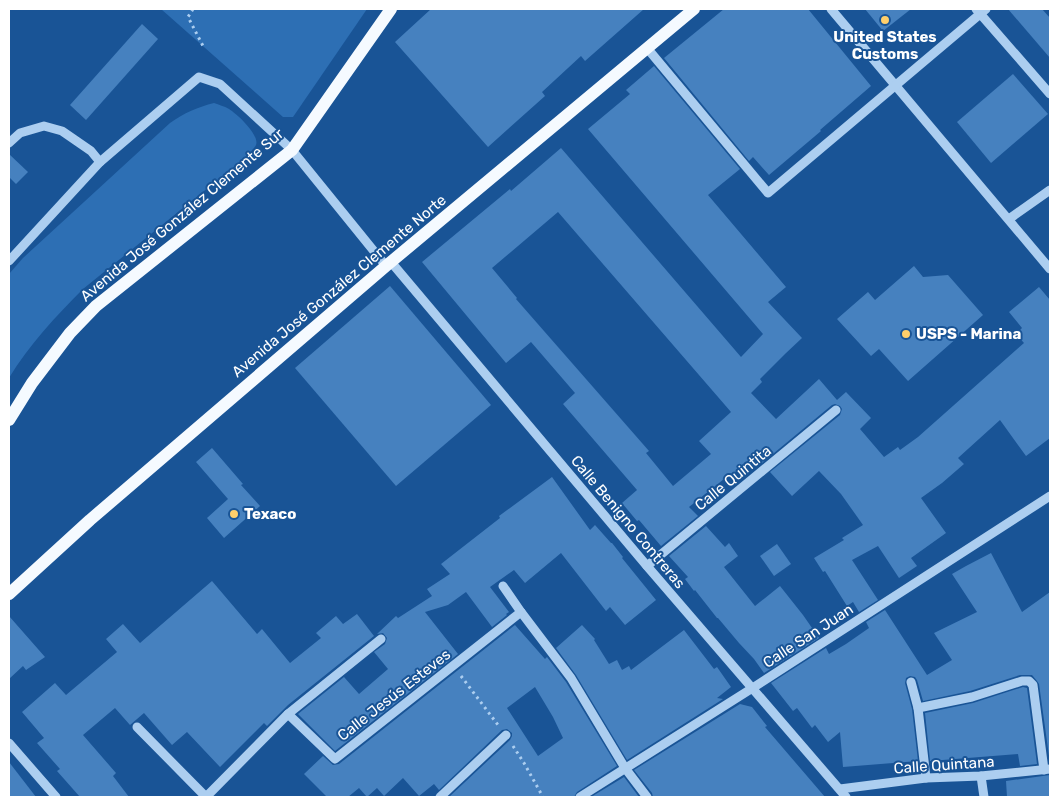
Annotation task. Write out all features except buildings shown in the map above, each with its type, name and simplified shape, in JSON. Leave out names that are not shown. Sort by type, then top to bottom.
[{"type":"main road","name":"Avenida José González Clemente Sur","points":[[9,420],[32,383],[70,333],[96,306],[292,150],[390,9]]},
{"type":"main road","name":"Avenida José González Clemente Norte","points":[[9,594],[90,520],[389,264],[694,9]]},
{"type":"street","points":[[831,9],[1050,269]]},
{"type":"street","points":[[647,48],[768,193],[981,10],[1050,94]]},
{"type":"street","name":"Calle Benigno Contreras","points":[[100,162],[199,78],[220,84],[292,150],[846,797]]},
{"type":"street","points":[[9,143],[20,133],[44,126],[62,131],[91,151],[100,162],[9,261]]},
{"type":"street","points":[[1009,219],[1050,190]]},
{"type":"street","name":"Calle Quintita","points":[[647,566],[836,410]]},
{"type":"street","name":"Calle San Juan","points":[[580,797],[752,689],[1050,496]]},
{"type":"street","points":[[503,586],[570,678],[625,768],[647,797]]},
{"type":"street","name":"Calle Jesús Esteves","points":[[288,714],[335,759],[521,612]]},
{"type":"street","points":[[137,727],[206,797],[288,714],[380,639]]},
{"type":"street","points":[[918,708],[972,697],[1022,681],[1029,681],[1033,685],[1047,770]]},
{"type":"street","points":[[911,682],[918,708],[926,778]]},
{"type":"street","points":[[440,797],[506,735]]},
{"type":"street","points":[[9,743],[56,797]]},
{"type":"street","name":"Calle Quintana","points":[[840,789],[926,778],[981,776],[1047,770]]},
{"type":"street","points":[[981,776],[984,797]]},
{"type":"path","points":[[192,9],[188,17],[203,46]]},
{"type":"shaded area","points":[[161,9],[367,9],[293,117],[283,117]]},
{"type":"shaded area","points":[[214,103],[229,109],[247,125],[255,136],[256,145],[254,148],[246,157],[83,289],[43,331],[9,378],[9,274],[23,258],[170,123],[202,106]]},
{"type":"place","name":"United States Customs","points":[[885,20]]},
{"type":"place","name":"USPS - Marina","points":[[906,334]]},
{"type":"place","name":"Texaco","points":[[234,514]]}]
